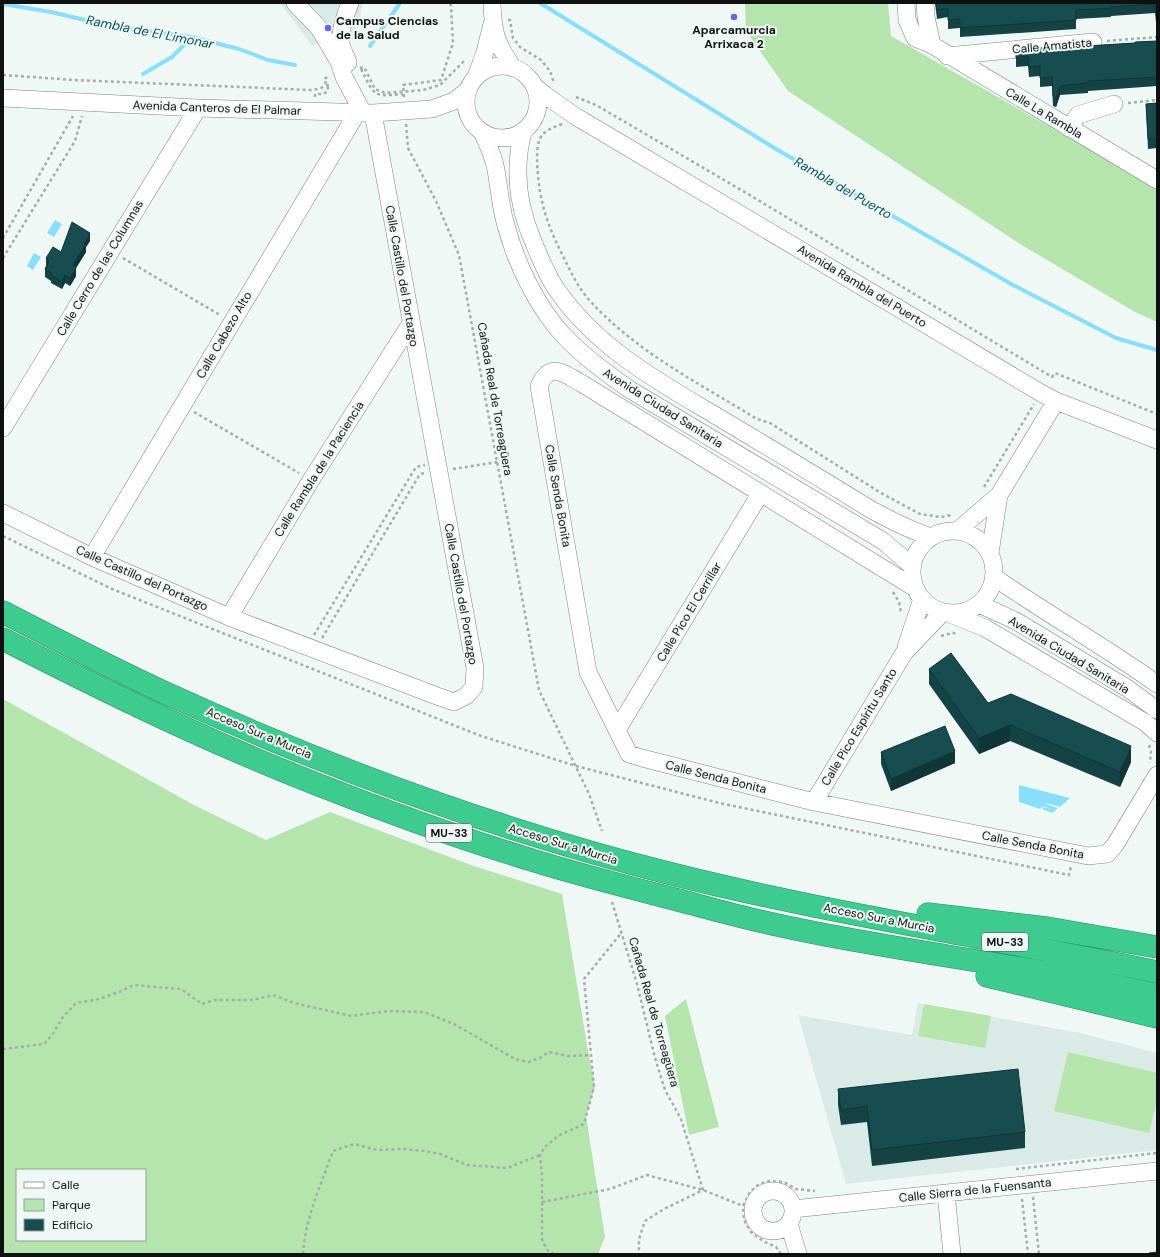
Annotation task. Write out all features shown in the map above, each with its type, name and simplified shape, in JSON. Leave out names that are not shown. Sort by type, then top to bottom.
[{"type":"highway","name":"Acceso Sur a Murcia","points":[[3,612],[153,687],[295,749],[418,797],[531,835],[599,855],[727,887],[852,914],[1157,972]]},
{"type":"highway","name":"Acceso Sur a Murcia","points":[[3,639],[152,712],[218,743],[286,772],[469,840],[525,858],[594,878],[755,920],[920,952],[1048,972],[1157,995]]},
{"type":"highway","points":[[852,914],[920,913],[1047,928],[1157,947]]},
{"type":"highway","points":[[920,952],[984,975],[1157,1017]]},
{"type":"street","name":"Calle La Rambla","points":[[906,3],[907,20],[915,38],[932,45],[1069,128],[1152,174]]},
{"type":"street","points":[[925,3],[926,17],[932,45]]},
{"type":"street","points":[[347,4],[342,29],[341,45],[353,70]]},
{"type":"street","points":[[298,6],[319,28],[339,62],[353,70]]},
{"type":"street","points":[[492,10],[497,40],[513,68]]},
{"type":"street","points":[[472,84],[485,70],[497,66],[513,68],[525,75],[534,86],[538,102],[534,119],[523,132],[516,136],[499,139],[478,129],[468,116],[466,99],[488,42],[492,10]]},
{"type":"street","name":"Calle Amatista","points":[[948,56],[1092,42]]},
{"type":"street","name":"Calle Castillo del Portazgo","points":[[3,513],[92,557],[229,617],[437,696],[454,702],[466,696],[474,687],[475,668],[411,322],[353,70]]},
{"type":"street","name":"Avenida Canteros de El Palmar","points":[[3,98],[198,108],[362,109],[404,112],[432,109],[454,101],[472,84]]},
{"type":"street","name":"Avenida Rambla del Puerto","points":[[534,86],[576,120]]},
{"type":"street","points":[[1069,128],[1078,115],[1114,104]]},
{"type":"street","name":"Calle Cerro de las Columnas","points":[[3,428],[198,108]]},
{"type":"street","name":"Calle Cabezo Alto","points":[[92,557],[183,406],[231,322],[362,109]]},
{"type":"street","name":"Avenida Canteros de El Palmar","points":[[432,109],[454,113],[461,116],[478,129]]},
{"type":"street","name":"Avenida Rambla del Puerto","points":[[534,119],[552,112],[559,112],[576,120],[1048,397],[1157,440]]},
{"type":"street","name":"Avenida Ciudad Sanitaria","points":[[478,129],[494,164],[505,223],[517,259],[539,302],[564,336],[599,368],[629,389],[883,541],[912,566]]},
{"type":"street","name":"Avenida Ciudad Sanitaria","points":[[523,132],[518,151],[517,171],[519,198],[537,250],[556,289],[584,323],[603,342],[641,370],[870,509],[896,523],[931,537]]},
{"type":"street","name":"Calle Rambla de la Paciencia","points":[[229,617],[311,480],[411,322]]},
{"type":"street","name":"Calle Senda Bonita","points":[[760,494],[582,382],[562,372],[552,371],[544,376],[539,386],[588,672],[629,754],[814,802],[1088,856],[1107,854],[1115,845],[1153,770]]},
{"type":"street","points":[[919,594],[913,581],[912,566],[918,549],[931,537],[955,523],[991,491],[1048,397]]},
{"type":"street","points":[[945,612],[964,612],[979,604],[989,592],[994,576],[990,553],[991,491]]},
{"type":"street","points":[[760,494],[848,546],[919,594],[933,608],[985,628],[1146,723],[1153,738]]},
{"type":"street","name":"Calle Pico El Cerrillar","points":[[617,730],[760,494]]},
{"type":"street","points":[[955,523],[965,532],[983,543],[990,553]]},
{"type":"street","name":"Avenida Ciudad Sanitaria","points":[[994,576],[1031,603],[1097,644],[1157,684]]},
{"type":"street","name":"Calle Pico Espíritu Santo","points":[[904,653],[919,594]]},
{"type":"street","name":"Avenida Ciudad Sanitaria","points":[[979,604],[1016,621],[1127,688],[1157,710]]},
{"type":"street","name":"Calle Pico Espíritu Santo","points":[[814,802],[904,653],[945,612]]},
{"type":"street","points":[[1097,644],[1157,670]]},
{"type":"street","name":"Calle Sierra de la Fuensanta","points":[[798,1254],[791,1216],[1024,1180],[1157,1171]]},
{"type":"street","points":[[946,1193],[952,1254]]},
{"type":"path","points":[[403,93],[403,84],[441,80],[453,44],[450,3]]},
{"type":"path","points":[[492,10],[510,20],[513,38],[520,47],[541,60],[550,71],[554,83],[558,87]]},
{"type":"path","name":"Calle Amatista","points":[[1092,42],[1157,37]]},
{"type":"path","points":[[3,75],[74,80],[318,90],[353,70],[372,90],[378,95],[384,96],[423,90],[440,85],[470,54]]},
{"type":"path","points":[[3,258],[75,141],[79,102],[74,80]]},
{"type":"path","name":"Cañada Real de Torreagüera","points":[[403,93],[408,148],[436,201],[460,255],[539,690],[589,794],[602,831]]},
{"type":"path","points":[[572,96],[596,105],[755,198],[1052,377]]},
{"type":"path","points":[[1114,104],[1157,100]]},
{"type":"path","points":[[3,238],[73,118],[79,102]]},
{"type":"path","points":[[596,105],[576,120],[552,128],[542,135],[536,155],[538,182],[543,209],[553,236],[572,275],[590,302],[616,327],[652,355],[757,419],[770,423],[881,493],[920,514],[941,517],[955,523]]},
{"type":"path","points":[[111,251],[231,322]]},
{"type":"path","points":[[991,491],[1048,397],[1052,377],[1055,373],[1157,414]]},
{"type":"path","points":[[183,406],[311,480]]},
{"type":"path","points":[[309,668],[311,648],[416,467],[498,462]]},
{"type":"path","points":[[311,648],[420,474],[438,466]]},
{"type":"path","points":[[3,536],[112,589],[481,736],[576,766],[719,803],[1069,875],[1074,853]]},
{"type":"path","points":[[891,588],[902,614]]},
{"type":"path","points":[[938,637],[953,633],[960,634]]},
{"type":"path","points":[[1153,738],[1153,770]]},
{"type":"path","name":"Cañada Real de Torreagüera","points":[[612,902],[637,984],[654,1058],[665,1090],[681,1119],[703,1190]]},
{"type":"path","points":[[303,1254],[304,1241],[311,1212],[333,1151],[354,1144],[378,1150],[403,1149],[424,1151],[440,1154],[467,1165],[507,1168],[540,1155],[545,1147],[558,1136],[584,1124],[594,1086],[584,979],[622,932]]},
{"type":"path","points":[[3,1049],[44,1044],[52,1035],[63,1017],[76,1003],[99,999],[120,992],[134,985],[181,989],[202,1004],[215,1000],[253,1000],[273,995],[294,1002],[351,1016],[388,1011],[424,1012],[454,1024],[515,1059],[528,1062],[540,1058],[549,1052],[569,1056],[590,1055]]},
{"type":"path","points":[[540,1155],[542,1176],[542,1239],[547,1250],[554,1254]]},
{"type":"path","points":[[542,1202],[610,1189],[647,1176],[703,1190],[743,1206]]},
{"type":"path","points":[[1024,1180],[1028,1254]]},
{"type":"path","points":[[1024,1180],[1039,1254]]},
{"type":"path","points":[[639,1254],[639,1239],[645,1221],[664,1209],[703,1190]]},
{"type":"shaded area","name":"Campus Ciencias de la Salud","points":[[280,3],[363,3],[358,23],[358,39],[341,41],[326,39],[312,46]]},
{"type":"shaded area","points":[[918,1003],[1080,1033],[1157,1053],[1157,1150],[846,1184],[798,1015],[912,1035]]},
{"type":"green space","points":[[745,3],[888,3],[891,36],[1157,188],[1157,322],[1135,312],[1020,244],[788,91],[746,31]]},
{"type":"green space","points":[[3,699],[194,805],[266,840],[330,812],[471,865],[562,894],[595,1087],[586,1116],[605,1237],[598,1254],[3,1254]]},
{"type":"green space","points":[[686,999],[719,1127],[689,1135],[665,1016]]},
{"type":"green space","points":[[924,1004],[991,1016],[985,1048],[918,1036]]},
{"type":"green space","points":[[1068,1052],[1157,1073],[1157,1100],[1149,1133],[1054,1111]]},
{"type":"water","points":[[55,220],[62,224],[54,237],[47,233]]},
{"type":"water","points":[[34,253],[41,257],[33,270],[27,266]]},
{"type":"water","points":[[1019,785],[1070,798],[1060,807],[1046,803],[1058,808],[1052,813],[1042,809],[1044,807],[1052,810],[1044,806],[1040,809],[1019,802]]},
{"type":"building","points":[[936,3],[1157,3],[1157,13],[1155,4],[1110,7],[1111,8],[1076,10],[1076,20],[960,28],[960,19],[948,20],[948,8],[937,10]]},
{"type":"building","points":[[1157,41],[1157,77],[1088,81],[1088,83],[1060,86],[1056,98],[1053,96],[1052,77],[1040,78],[1040,66],[1029,67],[1028,56],[1016,58],[1016,50],[1086,44],[1086,46]]},
{"type":"building","points":[[1157,103],[1157,139],[1148,139],[1146,104]]},
{"type":"building","points":[[72,222],[90,233],[84,243],[86,244],[73,265],[76,268],[70,278],[65,275],[62,282],[45,269],[49,261],[46,258],[53,247],[61,252]]},
{"type":"building","points":[[951,653],[988,703],[1011,694],[1131,746],[1120,772],[1010,725],[979,738],[929,669]]},
{"type":"building","points":[[945,726],[955,751],[891,779],[881,752]]},
{"type":"building","points":[[1018,1069],[1025,1132],[872,1150],[867,1106],[841,1110],[838,1089]]},
{"type":"building","points":[[1157,1252],[1157,1254],[1149,1254],[1149,1253]]},
{"type":"waterway","name":"Rambla de El Limonar","points":[[370,46],[400,3]]},
{"type":"waterway","name":"Rambla del Puerto","points":[[540,3],[776,149],[1013,285],[1116,338],[1157,350]]},
{"type":"waterway","name":"Rambla de El Limonar","points":[[3,4],[51,12],[115,27],[192,37],[239,49],[268,60],[295,65]]},
{"type":"waterway","points":[[143,74],[172,57],[192,37]]},
{"type":"place","name":"Aparcamurcia Arrixaca 2","points":[[734,17]]},
{"type":"place","name":"Campus Ciencias de la Salud","points":[[328,28]]}]
